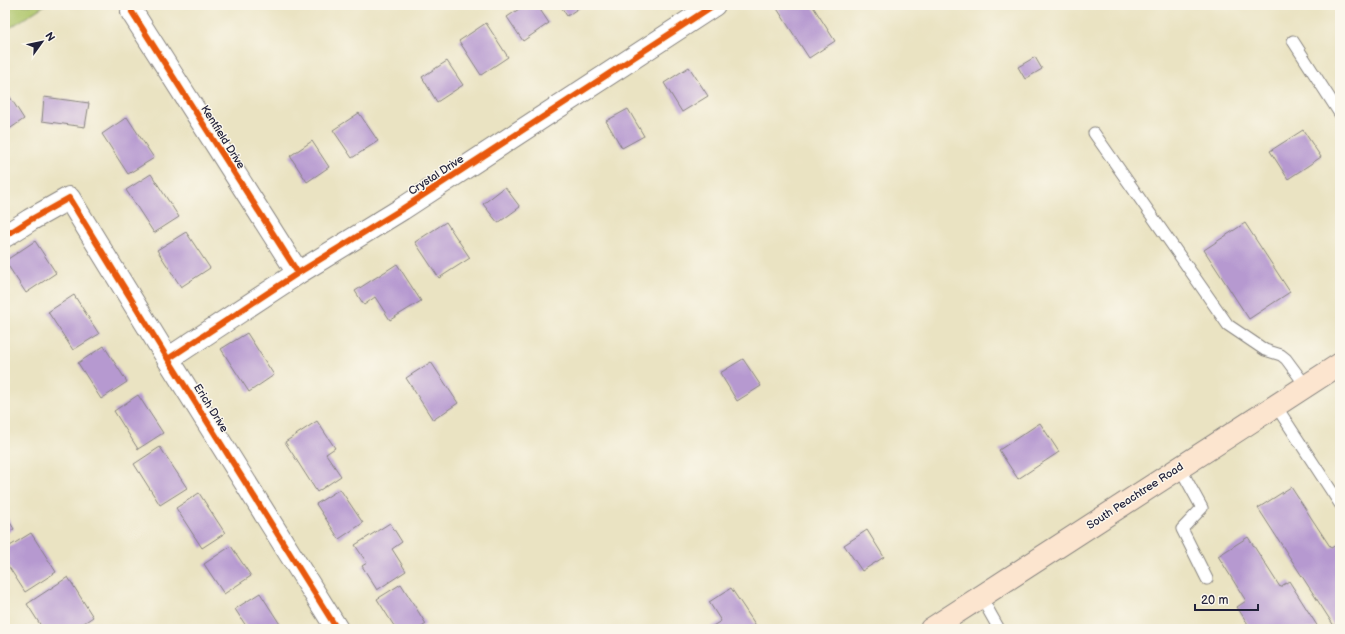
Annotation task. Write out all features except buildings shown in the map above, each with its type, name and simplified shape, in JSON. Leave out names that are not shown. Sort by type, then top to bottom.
[{"type":"main road","name":"South Peachtree Road","points":[[931,629],[1340,364]]},
{"type":"street","name":"Crystal Drive","points":[[168,359],[298,273],[402,210],[714,5]]},
{"type":"street","name":"Kentfield Drive","points":[[132,12],[298,273]]},
{"type":"street","name":"Erich Drive","points":[[5,236],[69,198],[337,629]]},
{"type":"lane","points":[[1293,41],[1340,114]]},
{"type":"lane","points":[[1094,133],[1228,325],[1265,350],[1281,355],[1286,359],[1306,386]]},
{"type":"lane","points":[[1276,406],[1340,504]]},
{"type":"lane","points":[[1180,468],[1202,508],[1182,530],[1207,579]]},
{"type":"lane","points":[[981,597],[999,629]]},
{"type":"green space","points":[[5,5],[45,5],[5,31]]},
{"type":"cycle path","points":[[168,359],[298,273],[402,209],[714,5]]},
{"type":"cycle path","points":[[132,12],[298,273]]},
{"type":"cycle path","points":[[5,236],[69,198],[337,629]]}]
